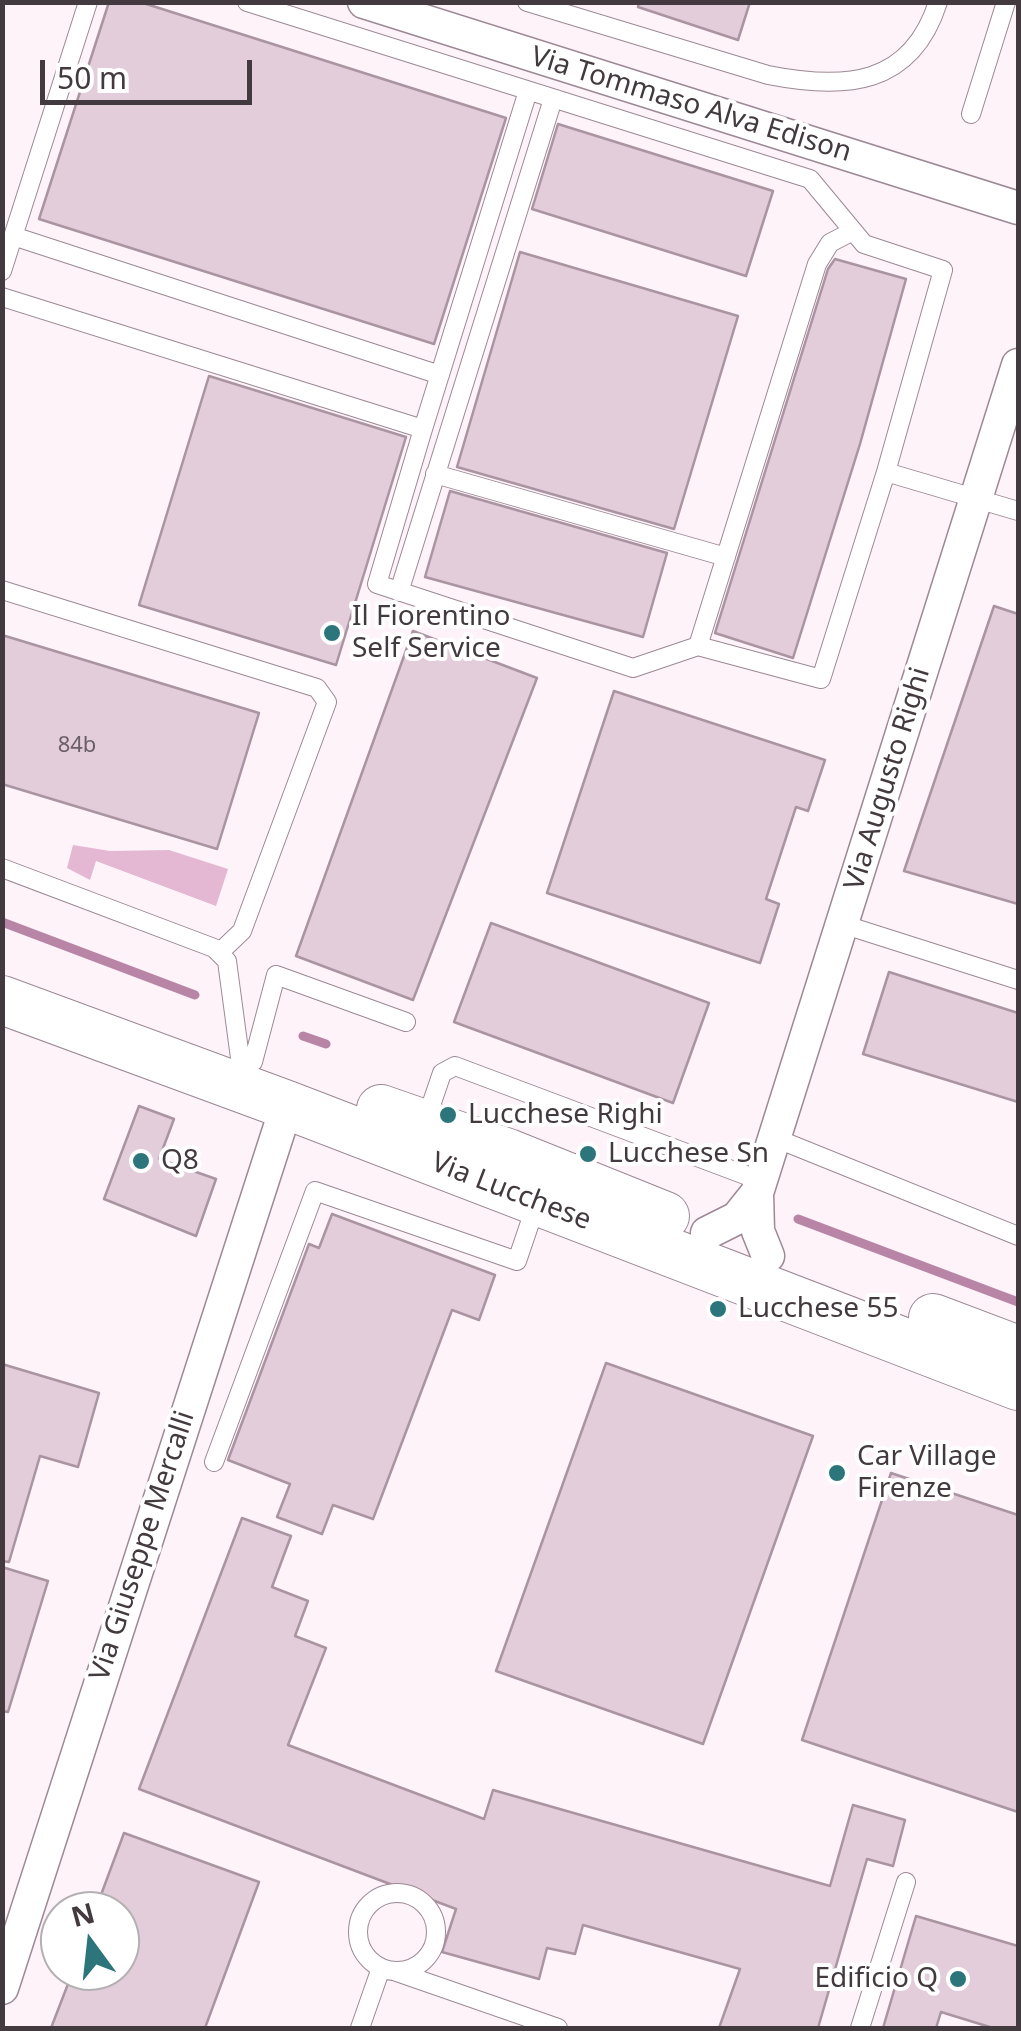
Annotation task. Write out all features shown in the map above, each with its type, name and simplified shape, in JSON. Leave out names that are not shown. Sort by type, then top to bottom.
[{"type":"main road","name":"Via Lucchese","points":[[2,967],[1018,1350]]},
{"type":"main road","name":"Via Lucchese","points":[[2,1000],[1018,1386]]},
{"type":"street","name":"Via Tommaso Alva Edison","points":[[364,2],[1018,208]]},
{"type":"street","name":"Via Augusto Righi","points":[[768,1256],[758,1231],[759,1187],[1018,365]]},
{"type":"street","name":"Via Giuseppe Mercalli","points":[[2,1988],[288,1106]]},
{"type":"street","points":[[707,1233],[737,1218],[759,1187]]},
{"type":"lane","points":[[2,271],[88,2]]},
{"type":"lane","points":[[247,2],[810,179],[864,244],[944,270],[821,679],[698,646],[633,668],[377,584],[528,91]]},
{"type":"lane","points":[[527,2],[768,74],[802,81],[841,82],[866,80],[894,68],[929,30],[938,2]]},
{"type":"lane","points":[[971,114],[1006,2]]},
{"type":"lane","points":[[399,592],[553,99]]},
{"type":"lane","points":[[698,646],[817,264],[830,243],[851,232]]},
{"type":"lane","points":[[14,236],[440,375]]},
{"type":"lane","points":[[2,297],[423,429]]},
{"type":"lane","points":[[886,472],[1018,511]]},
{"type":"lane","points":[[436,474],[726,557]]},
{"type":"lane","points":[[2,590],[316,688],[327,702],[242,931],[220,954]]},
{"type":"lane","points":[[2,868],[214,948],[226,961],[246,1060]]},
{"type":"lane","points":[[842,924],[1018,980]]},
{"type":"lane","points":[[246,1060],[276,975],[406,1022]]},
{"type":"lane","points":[[425,1124],[442,1073],[455,1066],[759,1187]]},
{"type":"lane","points":[[775,1138],[1018,1236]]},
{"type":"lane","points":[[214,1462],[315,1191],[517,1261],[538,1202]]},
{"type":"lane","points":[[860,2028],[906,1882]]},
{"type":"lane","points":[[387,1969],[406,1970],[426,1958],[436,1935],[430,1911],[409,1895],[383,1895],[363,1912],[358,1924],[362,1950],[387,1969],[558,2028]]},
{"type":"lane","points":[[360,2028],[387,1969]]},
{"type":"shaded area","points":[[73,845],[110,851],[169,850],[228,869],[216,906],[96,861],[90,880],[67,868]]},
{"type":"building","points":[[109,2],[140,2],[506,118],[434,344],[39,219]]},
{"type":"building","points":[[639,2],[750,2],[738,40],[638,7]]},
{"type":"building","points":[[558,124],[773,191],[746,276],[532,209]]},
{"type":"building","points":[[520,252],[738,316],[674,529],[457,467]]},
{"type":"building","points":[[835,259],[906,279],[860,444],[793,658],[715,633],[828,269]]},
{"type":"building","points":[[209,376],[406,437],[336,665],[139,605]]},
{"type":"building","points":[[450,491],[667,553],[643,637],[425,577]]},
{"type":"building","points":[[994,606],[1018,614],[1018,904],[904,871]]},
{"type":"building","points":[[413,631],[537,678],[413,1000],[296,956]]},
{"type":"building","points":[[2,635],[259,713],[217,849],[2,784]]},
{"type":"building","points":[[614,691],[825,760],[808,811],[796,807],[766,899],[779,904],[760,963],[547,893]]},
{"type":"building","points":[[491,923],[709,1003],[673,1103],[454,1022]]},
{"type":"building","points":[[889,972],[1018,1013],[1018,1102],[863,1054]]},
{"type":"building","points":[[139,1106],[174,1119],[159,1159],[216,1179],[196,1236],[104,1199]]},
{"type":"building","points":[[332,1214],[495,1275],[479,1320],[452,1310],[373,1519],[333,1505],[322,1534],[277,1517],[290,1484],[228,1460],[309,1244],[319,1248]]},
{"type":"building","points":[[606,1363],[813,1436],[703,1744],[496,1671]]},
{"type":"building","points":[[2,1364],[99,1393],[78,1467],[40,1456],[9,1562],[2,1561]]},
{"type":"building","points":[[891,1473],[1018,1515],[1018,1812],[802,1740]]},
{"type":"building","points":[[242,1518],[291,1536],[272,1587],[308,1601],[295,1636],[326,1648],[288,1745],[484,1819],[493,1790],[830,1886],[853,1805],[905,1820],[893,1866],[867,1859],[818,2028],[719,2028],[740,1969],[583,1925],[575,1954],[547,1948],[539,1979],[442,1952],[456,1909],[139,1789]]},
{"type":"building","points":[[2,1567],[48,1581],[8,1712],[2,1711]]},
{"type":"building","points":[[124,1833],[259,1882],[205,2028],[51,2028],[65,1991],[140,1991],[140,1891],[102,1891]]},
{"type":"building","name":"Edificio Q","points":[[916,1916],[1018,1946],[1018,2028],[993,2028],[941,2012],[936,2028],[883,2028]]},
{"type":"waterway","points":[[2,922],[195,995]]},
{"type":"waterway","points":[[303,1036],[326,1044]]},
{"type":"waterway","points":[[798,1219],[1018,1302]]},
{"type":"place","name":"Il Fiorentino Self Service","points":[[332,633]]},
{"type":"place","name":"Lucchese Righi","points":[[448,1115]]},
{"type":"place","name":"Lucchese Sn","points":[[588,1154]]},
{"type":"place","name":"Q8","points":[[141,1161]]},
{"type":"place","name":"Lucchese 55","points":[[718,1309]]},
{"type":"place","name":"Car Village Firenze","points":[[837,1473]]},
{"type":"place","name":"Edificio Q","points":[[958,1979]]}]
